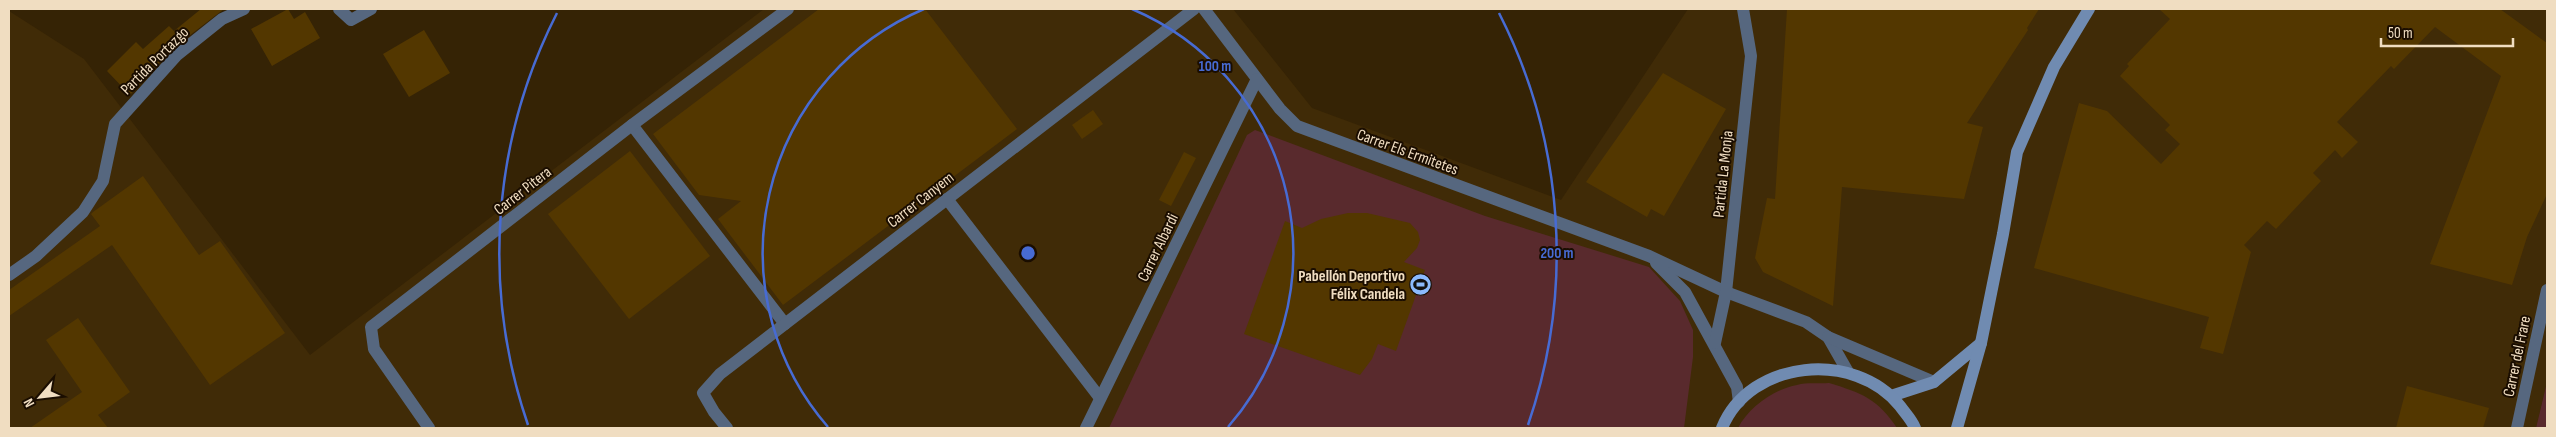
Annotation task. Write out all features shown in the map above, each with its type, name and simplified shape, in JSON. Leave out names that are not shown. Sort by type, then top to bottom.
[{"type":"street","name":"Partida Portazgo","points":[[9,275],[36,256],[83,212],[104,181],[115,124],[177,55],[222,19],[244,9]]},
{"type":"street","points":[[339,9],[351,20],[371,9]]},
{"type":"street","name":"Carrer Pitera","points":[[429,428],[374,349],[371,326],[632,125],[788,9]]},
{"type":"street","name":"Carrer Canyem","points":[[727,428],[714,412],[703,393],[720,374],[1194,9]]},
{"type":"street","name":"Carrer Els Ermitetes","points":[[1204,9],[1280,109],[1297,126],[1649,256],[1726,292],[1806,322],[1828,336],[1848,372]]},
{"type":"street","name":"Partida La Monja","points":[[1715,343],[1726,292],[1751,56],[1743,9]]},
{"type":"street","points":[[1957,428],[1981,343],[2017,152],[2054,67],[2089,9]]},
{"type":"street","name":"Carrer Albardi","points":[[1086,428],[1257,80]]},
{"type":"street","points":[[632,125],[785,324]]},
{"type":"street","points":[[947,199],[1100,398]]},
{"type":"street","name":"Carrer Els Ermitetes","points":[[1649,256],[1685,292],[1715,343],[1738,388],[1739,402]]},
{"type":"street","name":"Carrer del Frare","points":[[2518,428],[2547,290]]},
{"type":"street","points":[[1828,336],[1934,382]]},
{"type":"street","points":[[1892,396],[1934,382],[1981,343]]},
{"type":"street","points":[[1722,428],[1739,402],[1762,384],[1789,372],[1819,368],[1848,372],[1871,382],[1892,396],[1915,428]]},
{"type":"shaded area","points":[[764,9],[1233,9],[1312,108],[1561,200],[1688,9],[2547,9],[2547,382],[2536,428],[9,428],[9,11],[84,59],[310,355]]},
{"type":"shaded area","name":"Pabellón Deportivo Félix Candela","points":[[1255,130],[1485,216],[1649,267],[1680,301],[1693,330],[1693,357],[1684,428],[1109,428],[1247,135]]},
{"type":"shaded area","points":[[2547,382],[2547,428],[2536,428]]},
{"type":"shaded area","points":[[1829,383],[1868,398],[1883,410],[1897,428],[1738,428],[1755,406],[1780,390],[1801,384]]},
{"type":"building","points":[[201,9],[224,9],[172,49],[130,95],[107,71],[136,42],[143,49],[169,26],[174,31]]},
{"type":"building","points":[[288,9],[294,19],[305,12],[320,38],[272,66],[251,29]]},
{"type":"building","points":[[819,9],[925,9],[1017,129],[783,305],[718,219],[741,201],[699,195],[653,134]]},
{"type":"building","points":[[1787,9],[2039,9],[2027,28],[2028,30],[1967,123],[1983,127],[1964,199],[1842,187],[1833,306],[1763,272],[1755,258],[1767,198],[1775,199]]},
{"type":"building","points":[[2159,9],[2500,9],[2547,43],[2547,194],[2527,237],[2512,285],[2430,264],[2501,76],[2435,27],[2394,69],[2391,66],[2337,122],[2358,142],[2342,158],[2335,150],[2313,173],[2321,181],[2276,229],[2267,221],[2244,245],[2251,252],[2223,354],[2200,348],[2209,317],[2034,268],[2079,103],[2107,111],[2161,164],[2180,144],[2165,130],[2170,125],[2120,76],[2129,66],[2127,64],[2170,19]]},
{"type":"building","points":[[424,30],[450,73],[409,97],[383,54]]},
{"type":"building","points":[[1663,73],[1726,109],[1664,216],[1651,209],[1647,217],[1586,182]]},
{"type":"building","points":[[1093,110],[1103,124],[1082,139],[1072,125]]},
{"type":"building","points":[[630,151],[710,256],[629,319],[548,214]]},
{"type":"building","points":[[1184,152],[1196,158],[1171,206],[1159,200]]},
{"type":"building","points":[[143,176],[199,255],[220,241],[285,333],[210,385],[112,245],[9,316],[9,290],[100,226],[91,214]]},
{"type":"building","points":[[1348,213],[1367,213],[1410,223],[1418,232],[1420,240],[1417,248],[1404,262],[1425,270],[1396,351],[1378,344],[1372,359],[1360,375],[1244,334],[1285,221],[1302,228],[1321,219]]},
{"type":"building","points":[[78,318],[130,392],[98,415],[108,428],[30,428],[82,392],[46,340]]},
{"type":"building","points":[[2407,386],[2489,408],[2483,428],[2396,428]]},
{"type":"place","name":"Pabellón Deportivo Félix Candela","points":[[1421,284]]}]
